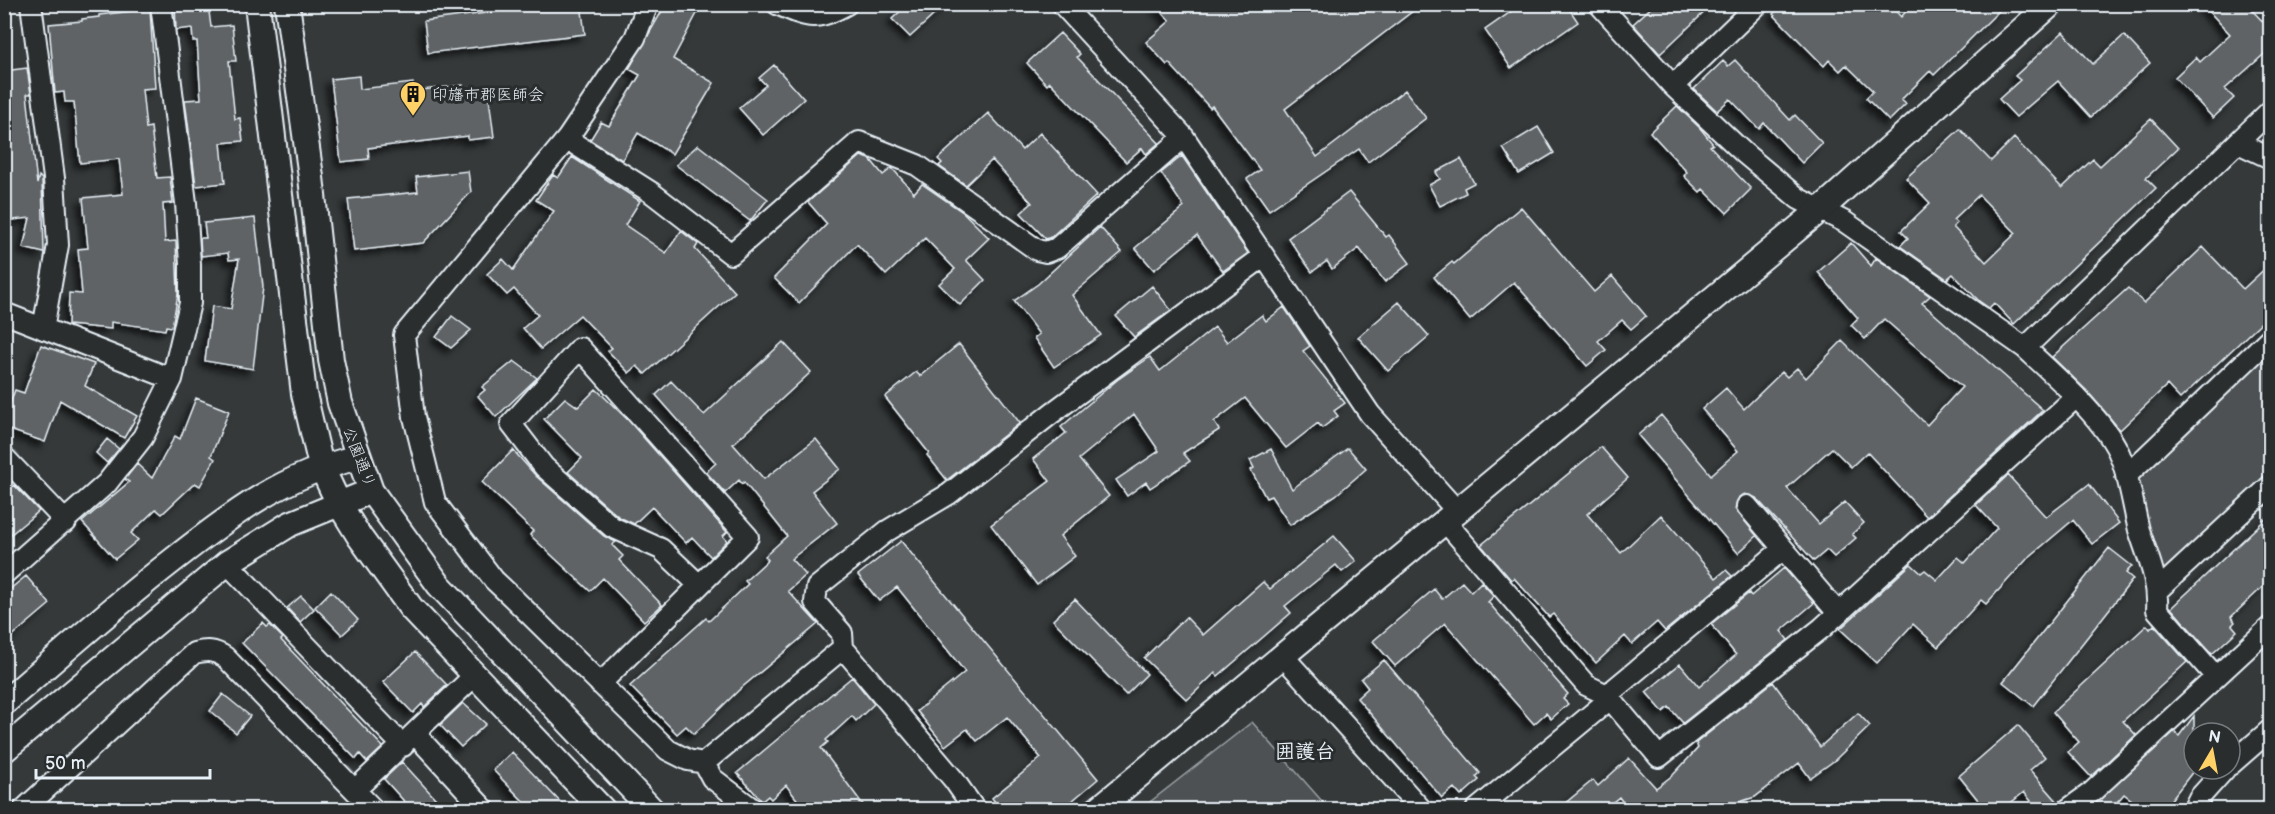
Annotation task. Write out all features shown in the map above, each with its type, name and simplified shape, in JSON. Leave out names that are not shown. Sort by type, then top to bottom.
[{"type":"street","points":[[31,4],[54,178],[58,245],[44,328]]},
{"type":"street","points":[[4,574],[66,522],[107,483],[143,437],[171,379],[190,303],[190,264],[186,203],[161,4]]},
{"type":"street","points":[[256,4],[304,394],[321,466],[338,502],[365,546],[411,608],[603,810]]},
{"type":"street","points":[[648,4],[635,38],[567,139],[404,335],[414,417],[435,502],[494,580],[600,684],[669,750],[688,760],[704,763]]},
{"type":"street","points":[[777,4],[811,18],[831,13],[847,4]]},
{"type":"street","points":[[1062,4],[1184,137],[1370,414],[1450,515],[1586,685],[1609,697],[1659,757],[1838,614],[2075,398]]},
{"type":"street","points":[[1599,4],[1673,86],[1744,153],[1799,199],[1845,222],[2025,348],[2111,437],[2121,458],[2139,530],[2159,588],[2157,610],[2216,677]]},
{"type":"street","points":[[1673,86],[1758,4]]},
{"type":"street","points":[[1097,810],[1820,210],[2051,4]]},
{"type":"street","name":"公園通り","points":[[288,5],[311,177],[331,360],[340,403],[371,491],[439,585],[652,810]]},
{"type":"street","points":[[2025,348],[2271,111]]},
{"type":"street","points":[[567,139],[652,193],[731,254],[859,142],[917,165],[1037,250],[1046,252],[1057,248],[1184,137]]},
{"type":"street","points":[[2238,143],[2271,158]]},
{"type":"street","points":[[975,810],[954,780],[843,648],[842,633],[815,602],[817,587],[886,531],[949,494],[1044,419],[1264,256]]},
{"type":"street","points":[[4,313],[171,379]]},
{"type":"street","points":[[2126,476],[2271,338]]},
{"type":"street","points":[[600,684],[748,537],[580,348],[511,424],[544,467],[612,527],[661,549],[699,585]]},
{"type":"street","points":[[4,457],[66,522]]},
{"type":"street","points":[[4,703],[127,596],[226,519],[279,485],[321,466],[358,457]]},
{"type":"street","points":[[2159,588],[2271,486]]},
{"type":"street","points":[[4,750],[227,563],[290,524],[338,502],[371,491]]},
{"type":"street","points":[[1746,506],[1838,614]]},
{"type":"street","points":[[1476,810],[1783,549]]},
{"type":"street","points":[[227,563],[409,740],[485,810]]},
{"type":"street","points":[[2067,810],[2092,792],[2271,627]]},
{"type":"street","points":[[704,763],[843,648]]},
{"type":"street","points":[[23,810],[194,653],[204,650],[215,651],[225,657],[374,810]]},
{"type":"street","points":[[1282,655],[1422,810]]},
{"type":"street","points":[[356,789],[474,676]]},
{"type":"street","points":[[2242,755],[2271,730]]},
{"type":"street","points":[[704,763],[712,778],[754,810]]},
{"type":"street","points":[[2193,810],[2199,798],[2214,781]]},
{"type":"shaded area","points":[[2270,347],[2270,472],[2159,579],[2135,485],[2138,473]]},
{"type":"shaded area","points":[[1252,722],[1329,809],[1141,809]]},
{"type":"building","points":[[175,4],[208,4],[211,27],[232,25],[236,61],[229,61],[235,119],[240,118],[243,141],[221,143],[225,183],[196,186],[185,100],[201,99],[197,41],[193,41],[192,28],[176,30]]},
{"type":"building","points":[[556,4],[581,4],[585,34],[428,53],[424,21]]},
{"type":"building","points":[[666,4],[702,4],[673,59],[714,83],[672,154],[638,133],[622,160],[590,140],[601,122],[609,126],[640,75],[629,69]]},
{"type":"building","points":[[908,4],[946,4],[910,37],[892,19]]},
{"type":"building","points":[[1155,4],[1422,4],[1285,109],[1317,157],[1405,90],[1426,118],[1368,162],[1359,149],[1269,210],[1247,179],[1260,170],[1212,106],[1210,108],[1169,63],[1167,65],[1146,42],[1170,21]]},
{"type":"building","points":[[1522,4],[1566,4],[1578,22],[1511,68],[1485,30]]},
{"type":"building","points":[[1655,4],[1713,4],[1660,54],[1633,24]]},
{"type":"building","points":[[1783,4],[1889,4],[1901,17],[1913,4],[2006,4],[1934,75],[1930,71],[1901,100],[1906,104],[1889,121],[1866,98],[1873,91],[1846,65],[1840,71],[1829,60],[1824,66],[1773,14]]},
{"type":"building","points":[[2202,4],[2246,4],[2271,30],[2271,48],[2225,89],[2234,98],[2213,118],[2175,77],[2196,57],[2200,62],[2230,34]]},
{"type":"building","points":[[150,9],[155,88],[142,89],[146,128],[151,127],[157,178],[170,177],[173,203],[163,204],[165,242],[176,241],[178,294],[172,327],[166,326],[165,330],[111,322],[111,329],[68,325],[69,293],[82,294],[78,249],[88,248],[83,198],[123,194],[119,159],[80,163],[74,102],[65,102],[64,92],[55,93],[49,24],[82,21],[82,19],[99,17],[99,15]]},
{"type":"building","points":[[2063,32],[2093,64],[2124,35],[2150,63],[2091,117],[2058,81],[2016,117],[1999,99],[2020,80],[2015,76]]},
{"type":"building","points":[[1060,33],[1080,54],[1077,57],[1159,143],[1146,154],[1142,148],[1126,162],[1050,82],[1047,85],[1027,63]]},
{"type":"building","points":[[1735,60],[1790,120],[1795,115],[1822,143],[1802,163],[1764,123],[1759,129],[1730,99],[1717,111],[1694,89],[1723,61],[1728,66]]},
{"type":"building","points":[[774,65],[804,99],[763,135],[739,108],[766,85],[759,78]]},
{"type":"building","points":[[27,68],[31,94],[27,94],[37,184],[39,176],[42,179],[44,253],[23,248],[30,218],[4,221],[4,71]]},
{"type":"building","name":"印旛市郡医師会","points":[[359,76],[360,89],[413,83],[414,91],[463,85],[464,92],[488,90],[494,137],[468,140],[468,136],[368,148],[369,159],[341,162],[331,79]]},
{"type":"building","points":[[1677,106],[1700,128],[1713,144],[1710,146],[1751,189],[1727,213],[1703,189],[1700,192],[1684,176],[1687,172],[1650,132]]},
{"type":"building","points":[[988,113],[1022,150],[1040,133],[1097,195],[1051,237],[1046,239],[1021,213],[1032,203],[992,160],[966,185],[939,166],[942,163],[938,159]]},
{"type":"building","points":[[2151,119],[2178,148],[2146,178],[2156,188],[2014,324],[1994,303],[1989,308],[1979,301],[1953,274],[1947,279],[1900,246],[1908,238],[1901,231],[1930,203],[1906,178],[1960,129],[1991,161],[2014,138],[2062,188],[2093,159],[2100,166]],"holes":[[[1979,195],[2016,233],[1986,262],[1953,227],[1957,223],[1953,220]]]},
{"type":"building","points":[[1538,127],[1554,153],[1519,174],[1503,148]]},
{"type":"building","points":[[698,145],[768,199],[750,221],[676,165]]},
{"type":"building","points":[[861,156],[870,159],[883,175],[892,168],[914,193],[922,184],[964,213],[989,238],[966,260],[985,280],[960,305],[939,284],[955,269],[925,238],[886,275],[857,244],[799,303],[774,278],[827,224],[808,202]]},
{"type":"building","points":[[1182,156],[1248,253],[1223,271],[1197,235],[1154,270],[1135,248],[1184,207],[1161,173]]},
{"type":"building","points":[[572,157],[640,201],[625,225],[666,253],[681,231],[698,244],[695,249],[735,292],[645,374],[637,366],[629,373],[608,351],[612,348],[580,315],[541,349],[523,328],[538,315],[514,289],[507,295],[487,274],[503,259],[513,270],[554,211],[536,200],[553,175],[558,178]]},
{"type":"building","points":[[1461,159],[1474,183],[1464,188],[1466,193],[1440,206],[1429,185],[1440,179],[1436,172]]},
{"type":"building","points":[[468,171],[471,192],[423,243],[354,251],[348,199],[418,192],[416,177]]},
{"type":"building","points":[[1349,192],[1386,237],[1389,235],[1410,263],[1385,282],[1359,248],[1332,269],[1327,261],[1312,272],[1288,238]]},
{"type":"building","points":[[1521,207],[1594,292],[1612,276],[1646,316],[1631,329],[1622,320],[1598,341],[1606,350],[1587,366],[1514,282],[1470,320],[1434,277],[1452,262],[1454,264]]},
{"type":"building","points":[[255,218],[263,287],[253,369],[205,361],[212,306],[231,309],[239,259],[229,260],[228,253],[201,256],[200,238],[206,238],[204,223]]},
{"type":"building","points":[[1100,227],[1122,252],[1072,295],[1101,335],[1054,367],[1034,338],[1039,334],[1014,301],[1038,284]]},
{"type":"building","points":[[1851,243],[1871,266],[1876,258],[1930,296],[1922,303],[2043,410],[1927,517],[1867,452],[1851,467],[1832,448],[1787,488],[1819,524],[1845,502],[1864,523],[1852,534],[1856,538],[1834,557],[1827,550],[1814,561],[1756,498],[1745,494],[1739,497],[1735,509],[1757,536],[1738,553],[1638,435],[1661,415],[1711,475],[1738,451],[1702,409],[1726,388],[1744,409],[1782,372],[1787,377],[1797,368],[1806,378],[1842,341],[1927,425],[1962,387],[1884,319],[1865,339],[1851,325],[1858,318],[1818,272]]},
{"type":"building","points":[[2203,247],[2243,289],[2271,263],[2271,313],[2180,399],[2167,385],[2120,430],[2087,391],[2052,357],[2128,288],[2144,303]]},
{"type":"building","points":[[1152,286],[1171,310],[1134,337],[1116,316]]},
{"type":"building","points":[[1399,302],[1429,336],[1388,371],[1358,337]]},
{"type":"building","points":[[1284,307],[1310,346],[1303,351],[1345,403],[1334,411],[1338,416],[1322,428],[1318,423],[1286,448],[1245,398],[1214,422],[1219,430],[1183,453],[1190,461],[1150,488],[1146,482],[1127,496],[1116,480],[1159,451],[1134,414],[1079,459],[1109,496],[1060,536],[1075,556],[1037,585],[991,525],[1050,481],[1033,459],[1066,433],[1061,427],[1117,380],[1150,357],[1160,371],[1215,327],[1227,342],[1262,315],[1266,321]]},
{"type":"building","points":[[452,316],[471,330],[451,348],[436,337]]},
{"type":"building","points":[[783,342],[811,372],[733,444],[764,479],[816,439],[840,469],[812,491],[837,523],[791,559],[806,575],[788,591],[818,624],[740,689],[694,734],[686,726],[677,734],[630,686],[706,618],[709,621],[748,584],[745,581],[768,560],[765,556],[787,536],[744,482],[742,484],[739,480],[725,493],[706,472],[716,463],[656,395],[671,381],[704,415]]},
{"type":"building","points":[[959,344],[1020,423],[947,480],[885,397],[916,372],[920,376]]},
{"type":"building","points":[[41,345],[94,364],[85,386],[137,416],[124,438],[60,400],[45,442],[4,428],[4,419],[15,390],[24,393]]},
{"type":"building","points":[[514,361],[537,378],[496,417],[478,396],[485,390],[482,387]]},
{"type":"building","points":[[596,389],[628,420],[727,532],[723,536],[727,541],[711,557],[692,537],[686,543],[652,507],[634,524],[619,517],[568,472],[582,458],[544,419],[565,398],[578,407]]},
{"type":"building","points":[[196,398],[229,411],[211,456],[215,459],[200,486],[195,483],[162,514],[156,509],[131,533],[138,540],[115,559],[82,522],[129,482],[125,479],[137,464],[152,478],[175,436],[180,439]]},
{"type":"building","points":[[107,439],[119,449],[107,463],[96,453]]},
{"type":"building","points":[[1601,447],[1628,478],[1587,514],[1621,553],[1661,515],[1716,578],[1726,570],[1732,576],[1665,631],[1657,622],[1632,644],[1625,636],[1596,663],[1553,614],[1549,617],[1514,578],[1511,580],[1481,545]]},
{"type":"building","points":[[1348,448],[1366,469],[1336,495],[1290,525],[1271,496],[1266,498],[1251,470],[1254,468],[1250,460],[1271,449],[1292,489]]},
{"type":"building","points":[[513,450],[536,476],[604,536],[616,542],[612,545],[623,556],[619,560],[662,605],[644,621],[603,578],[590,591],[530,535],[533,531],[482,482]]},
{"type":"building","points":[[2008,475],[2046,517],[2089,484],[2119,523],[2092,544],[2073,520],[2028,558],[1986,604],[1981,600],[1938,647],[1913,624],[1877,663],[1840,629],[1911,564],[1921,573],[1925,570],[1937,580],[1958,557],[1965,563],[1997,528],[1976,505]]},
{"type":"building","points":[[14,485],[39,511],[4,540],[4,494]]},
{"type":"building","points":[[2271,514],[2271,579],[2231,617],[2235,622],[2232,625],[2237,631],[2212,654],[2171,608]]},
{"type":"building","points":[[1334,536],[1356,561],[1342,572],[1336,565],[1285,606],[1291,613],[1218,676],[1215,673],[1187,700],[1144,658],[1186,617],[1203,635],[1263,582],[1270,589]]},
{"type":"building","points":[[901,541],[1098,779],[1061,810],[1001,810],[992,798],[1041,758],[1007,717],[977,741],[967,729],[945,746],[917,711],[965,672],[897,587],[879,601],[858,575]]},
{"type":"building","points":[[2109,548],[2132,566],[2126,573],[2133,579],[2033,706],[2003,682]]},
{"type":"building","points":[[1784,568],[1814,603],[1781,631],[1788,640],[1683,723],[1669,707],[1663,712],[1646,692],[1680,664],[1699,687],[1736,655],[1711,624],[1749,593],[1751,596]]},
{"type":"building","points":[[26,576],[50,604],[4,643],[4,594]]},
{"type":"building","points":[[1462,582],[1471,592],[1481,582],[1494,596],[1488,602],[1568,694],[1563,699],[1568,704],[1551,719],[1546,713],[1534,724],[1445,623],[1395,666],[1373,641],[1434,589],[1442,599]]},
{"type":"building","points":[[331,591],[358,620],[342,635],[315,607]]},
{"type":"building","points":[[301,596],[314,609],[300,622],[287,608]]},
{"type":"building","points":[[1075,599],[1147,674],[1126,695],[1053,620]]},
{"type":"building","points":[[263,623],[267,627],[270,625],[283,638],[281,640],[383,747],[367,762],[360,754],[356,759],[242,643]]},
{"type":"building","points":[[2147,625],[2150,629],[2154,625],[2187,662],[2123,721],[2136,735],[2091,777],[2068,752],[2079,742],[2053,712]]},
{"type":"building","points":[[415,652],[447,685],[424,707],[422,704],[413,713],[383,682]]},
{"type":"building","points":[[1384,660],[1480,773],[1476,777],[1479,780],[1461,796],[1454,788],[1442,798],[1357,698],[1368,688],[1361,679]]},
{"type":"building","points":[[852,677],[874,704],[856,721],[852,716],[826,740],[828,742],[821,748],[867,810],[805,810],[786,785],[771,799],[768,796],[762,801],[737,773]]},
{"type":"building","points":[[1773,682],[1820,747],[1858,713],[1870,726],[1835,760],[1810,778],[1799,763],[1755,797],[1733,804],[1705,810],[1629,810],[1619,797],[1603,810],[1557,810],[1593,780],[1598,786],[1629,758],[1656,788],[1673,775],[1698,748],[1696,743]]},
{"type":"building","points":[[223,694],[250,716],[236,733],[210,711]]},
{"type":"building","points":[[463,703],[486,724],[461,747],[440,725]]},
{"type":"building","points":[[2018,725],[2045,757],[2030,770],[2058,802],[2055,810],[2038,810],[2024,792],[2002,810],[1986,810],[1959,776]]},
{"type":"building","points":[[2174,732],[2179,736],[2182,732],[2182,781],[2185,781],[2163,810],[2145,810],[2124,794],[2110,810],[2088,810]]},
{"type":"building","points":[[512,752],[568,810],[532,810],[493,770]]},
{"type":"building","points":[[402,762],[446,810],[412,810],[384,779]]},
{"type":"place","name":"印旛市郡医師会","points":[[413,117]]},
{"type":"district","name":"囲護台","points":[[1305,751]]}]
